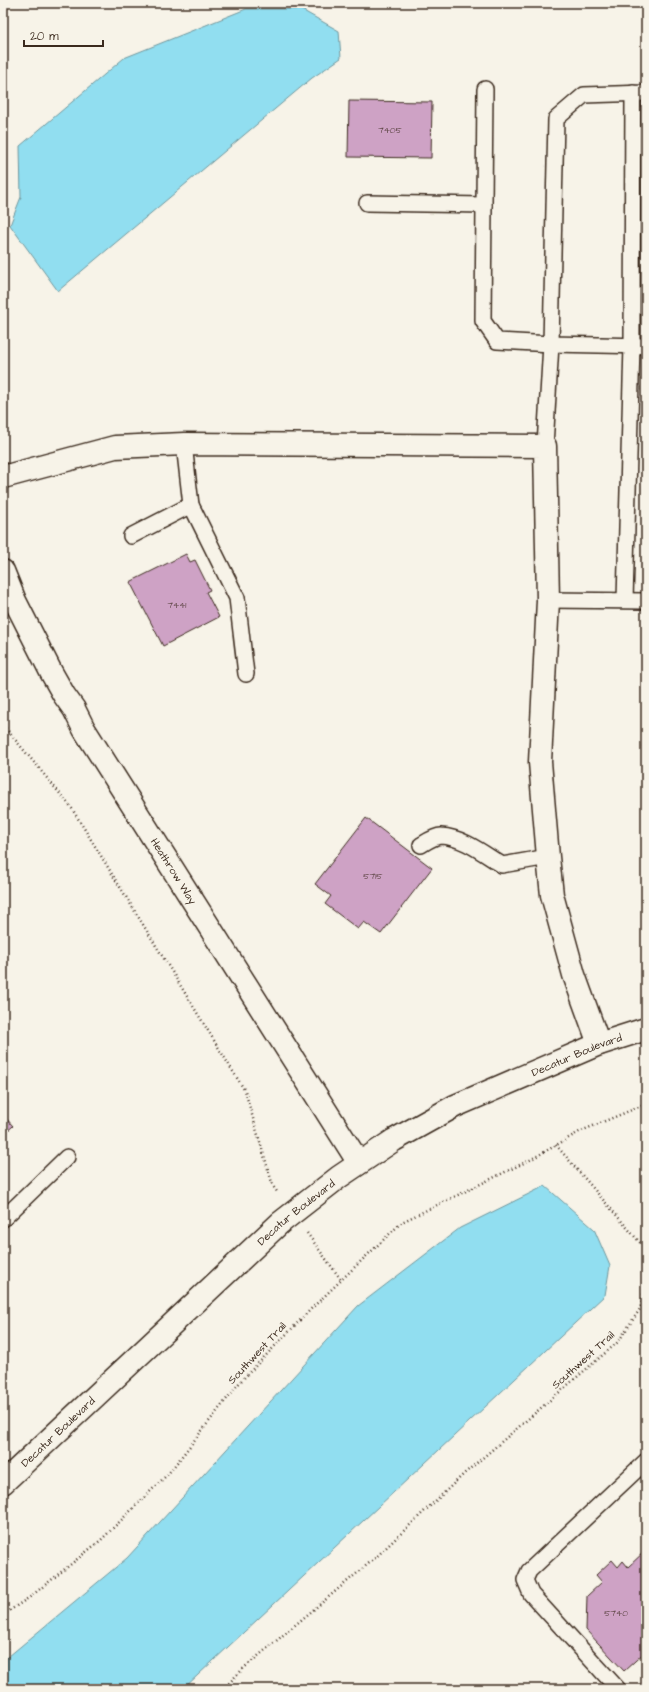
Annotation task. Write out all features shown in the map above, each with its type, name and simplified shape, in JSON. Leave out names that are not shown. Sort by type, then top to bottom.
[{"type":"street","points":[[3,477],[115,447],[184,444],[545,446],[548,600],[540,762],[548,857],[552,895],[574,975],[599,1044]]},
{"type":"street","name":"Heathrow Way","points":[[3,571],[15,601],[51,672],[74,709],[84,729],[359,1163]]},
{"type":"street","name":"Decatur Boulevard","points":[[3,1483],[280,1223],[320,1191],[359,1163],[394,1140],[455,1106],[599,1044],[646,1029]]},
{"type":"lane","points":[[484,89],[483,321],[497,341],[639,346]]},
{"type":"lane","points":[[545,446],[551,344],[556,120],[584,95],[640,93],[639,346],[625,600]]},
{"type":"lane","points":[[367,203],[484,205]]},
{"type":"lane","points":[[184,444],[190,505],[237,598],[246,674]]},
{"type":"lane","points":[[131,536],[190,505]]},
{"type":"lane","points":[[548,600],[646,601]]},
{"type":"lane","points":[[421,844],[439,836],[457,840],[481,851],[502,865],[548,857]]},
{"type":"lane","points":[[3,1219],[68,1157]]},
{"type":"lane","points":[[618,1689],[531,1594],[525,1580],[529,1571],[646,1461]]},
{"type":"path","points":[[3,725],[71,807],[244,1091],[273,1186],[278,1194]]},
{"type":"path","name":"Southwest Trail","points":[[3,1615],[30,1597],[101,1540],[168,1474],[240,1382],[312,1308],[342,1281],[402,1222],[530,1160],[580,1131],[646,1104]]},
{"type":"path","points":[[556,1145],[642,1245],[646,1262]]},
{"type":"path","points":[[324,1257],[342,1281]]},
{"type":"path","name":"Southwest Trail","points":[[223,1689],[245,1667],[374,1559],[465,1473],[618,1342],[640,1309],[646,1282]]},
{"type":"water","points":[[246,9],[300,9],[339,31],[341,58],[312,78],[58,291],[10,225],[21,197],[20,146],[124,58]]},
{"type":"water","points":[[545,1186],[594,1229],[610,1266],[605,1295],[183,1689],[3,1689],[3,1661],[127,1558],[358,1306],[460,1228]]},
{"type":"building","points":[[349,101],[432,102],[431,158],[348,157]]},
{"type":"building","points":[[186,554],[190,562],[195,560],[210,590],[206,592],[219,617],[163,646],[130,582]]},
{"type":"building","points":[[366,818],[432,868],[381,934],[364,922],[358,929],[325,904],[331,896],[315,884]]},
{"type":"building","points":[[3,1115],[13,1126],[3,1135]]},
{"type":"building","points":[[646,1550],[646,1651],[624,1671],[586,1630],[587,1596],[602,1582],[596,1575],[612,1560],[618,1567],[623,1561],[628,1567]]}]
